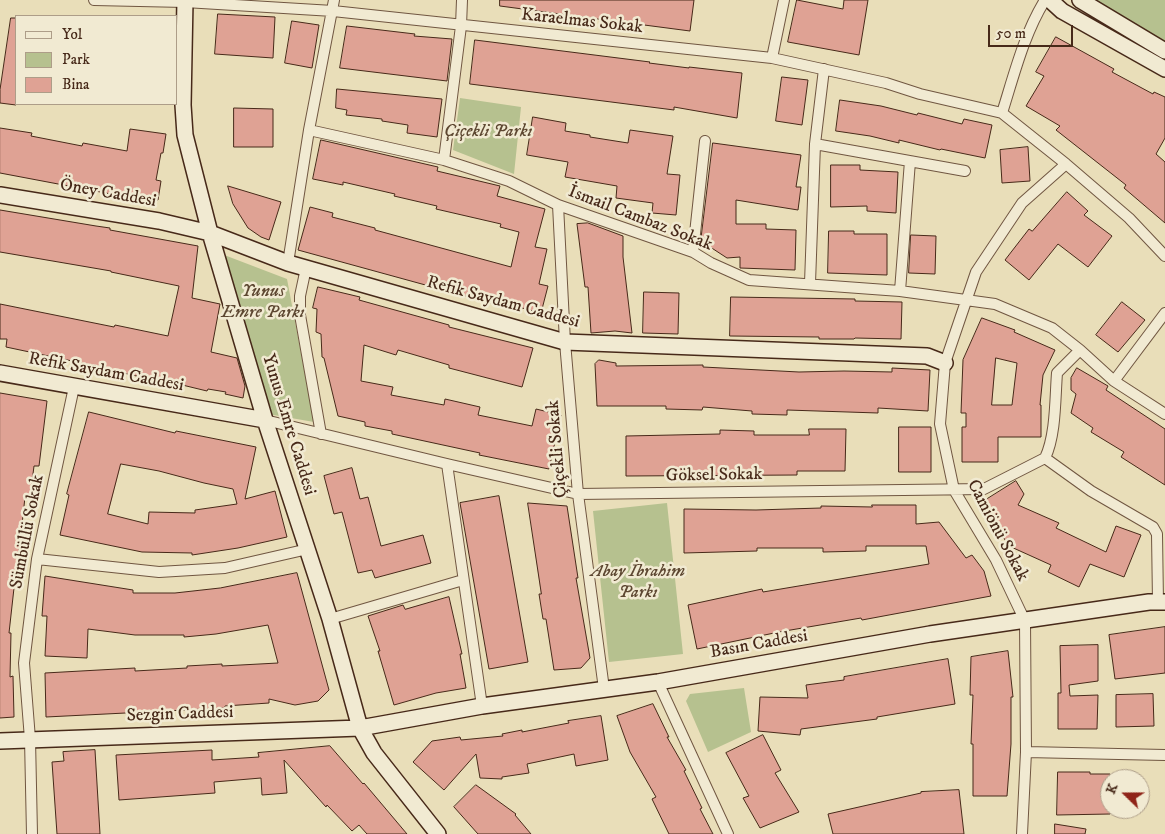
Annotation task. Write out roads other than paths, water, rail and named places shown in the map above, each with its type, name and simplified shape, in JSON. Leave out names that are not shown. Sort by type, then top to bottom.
[{"type":"street","name":"Karaelmas Sokak","points":[[94,0],[185,1],[333,11],[772,58],[886,83],[920,94],[1002,113]]},
{"type":"street","points":[[288,263],[309,130],[334,0]]},
{"type":"street","points":[[444,160],[462,0]]},
{"type":"street","points":[[772,58],[784,0]]},
{"type":"street","points":[[1045,0],[1038,12],[1019,59],[1002,113],[1129,218],[1165,256]]},
{"type":"street","points":[[1050,0],[1062,11],[1165,69]]},
{"type":"street","points":[[1080,0],[1165,51]]},
{"type":"street","name":"Yunus Emre Caddesi","points":[[185,1],[183,105],[185,135],[210,232],[266,420],[330,619],[360,728],[374,753],[438,834]]},
{"type":"street","points":[[810,283],[815,144],[824,69]]},
{"type":"street","name":"İsmail Cambaz Sokak","points":[[309,130],[444,160],[509,181],[558,205],[693,252],[711,263],[749,280],[900,291],[995,304],[1052,328],[1114,381],[1165,414]]},
{"type":"street","points":[[693,252],[705,141]]},
{"type":"street","points":[[815,144],[965,171]]},
{"type":"street","points":[[900,291],[910,160]]},
{"type":"street","name":"Camiönü Sokak","points":[[1025,621],[996,560],[954,490],[940,424],[945,362],[976,272],[1022,203],[1066,164]]},
{"type":"street","name":"Öney Caddesi","points":[[0,195],[210,232]]},
{"type":"street","name":"Çiçekli Sokak","points":[[558,205],[565,342],[578,494],[604,689]]},
{"type":"street","name":"Refik Saydam Caddesi","points":[[210,232],[288,263],[565,342],[927,356],[945,362]]},
{"type":"street","points":[[306,268],[300,296],[300,315],[321,434]]},
{"type":"street","points":[[1114,381],[1165,313]]},
{"type":"street","points":[[1080,350],[1057,373],[1050,449],[1045,458],[1091,491],[1153,527],[1157,534],[1162,602]]},
{"type":"street","name":"Refik Saydam Caddesi","points":[[0,373],[266,420]]},
{"type":"street","name":"Sümbüllü Sokak","points":[[32,834],[30,739],[24,663],[37,560],[74,387]]},
{"type":"street","name":"Göksel Sokak","points":[[266,420],[578,494],[984,489],[1045,458]]},
{"type":"street","points":[[447,464],[482,706]]},
{"type":"street","points":[[37,560],[159,572],[224,568],[308,549]]},
{"type":"street","points":[[330,619],[464,580]]},
{"type":"street","name":"Basın Caddesi","points":[[360,728],[482,706],[658,682],[930,634],[1162,602]]},
{"type":"street","points":[[1022,834],[1026,752],[1025,621]]},
{"type":"street","points":[[658,682],[728,834]]},
{"type":"street","name":"Sezgin Caddesi","points":[[0,741],[360,728]]},
{"type":"street","points":[[1026,752],[1165,755]]},
{"type":"park label","name":"Çiçekli Parkı","points":[[488,132]]},
{"type":"park label","name":"Yunus Emre Parkı","points":[[263,302]]},
{"type":"park label","name":"Abay İbrahim Parkı","points":[[638,582]]}]
